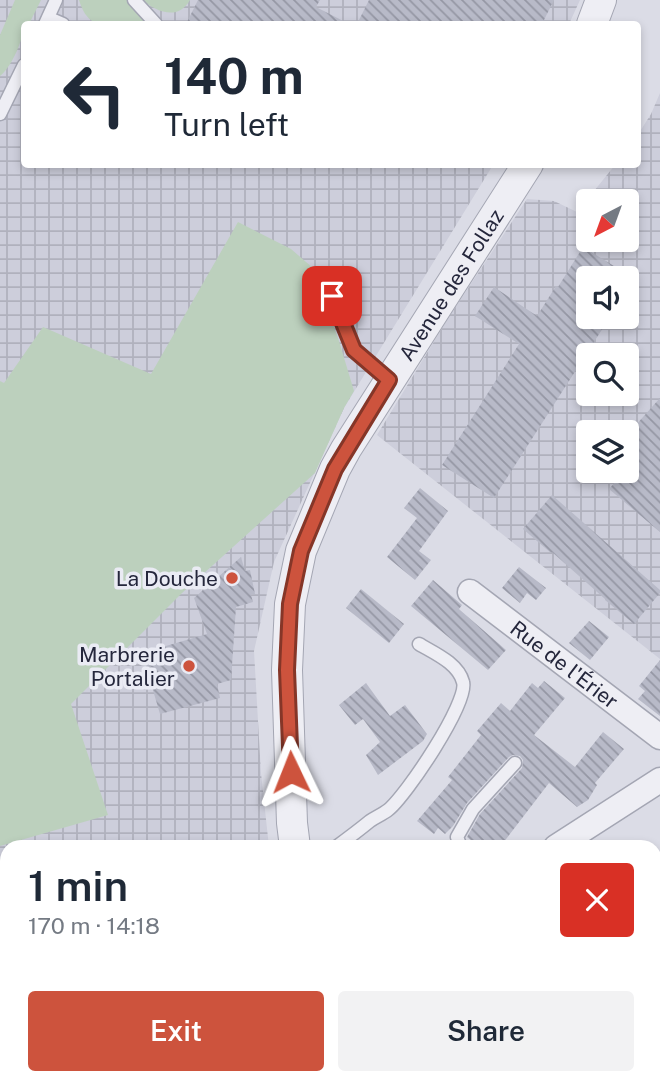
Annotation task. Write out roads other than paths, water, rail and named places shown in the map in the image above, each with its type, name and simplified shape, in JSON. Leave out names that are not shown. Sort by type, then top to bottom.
[{"type":"street","points":[[593,21],[601,0]]},
{"type":"street","points":[[612,21],[620,0]]},
{"type":"street","name":"Avenue des Follaz","points":[[294,840],[287,670],[290,604],[301,551],[335,469],[525,168]]},
{"type":"street","name":"Rue de l'Érier","points":[[470,592],[660,737]]},
{"type":"street","points":[[567,840],[660,780]]},
{"type":"lane","points":[[47,21],[56,0]]},
{"type":"lane","points":[[134,0],[153,21]]},
{"type":"lane","points":[[0,114],[4,95],[21,70]]},
{"type":"lane","points":[[332,296],[354,350],[389,380]]},
{"type":"lane","points":[[346,840],[390,809],[433,750],[459,705],[464,683],[457,670],[419,644]]},
{"type":"lane","points":[[458,840],[457,837],[473,809],[515,763]]},
{"type":"place","name":"La Douche","points":[[232,578]]},
{"type":"place","name":"Marbrerie Portalier","points":[[189,666]]}]
